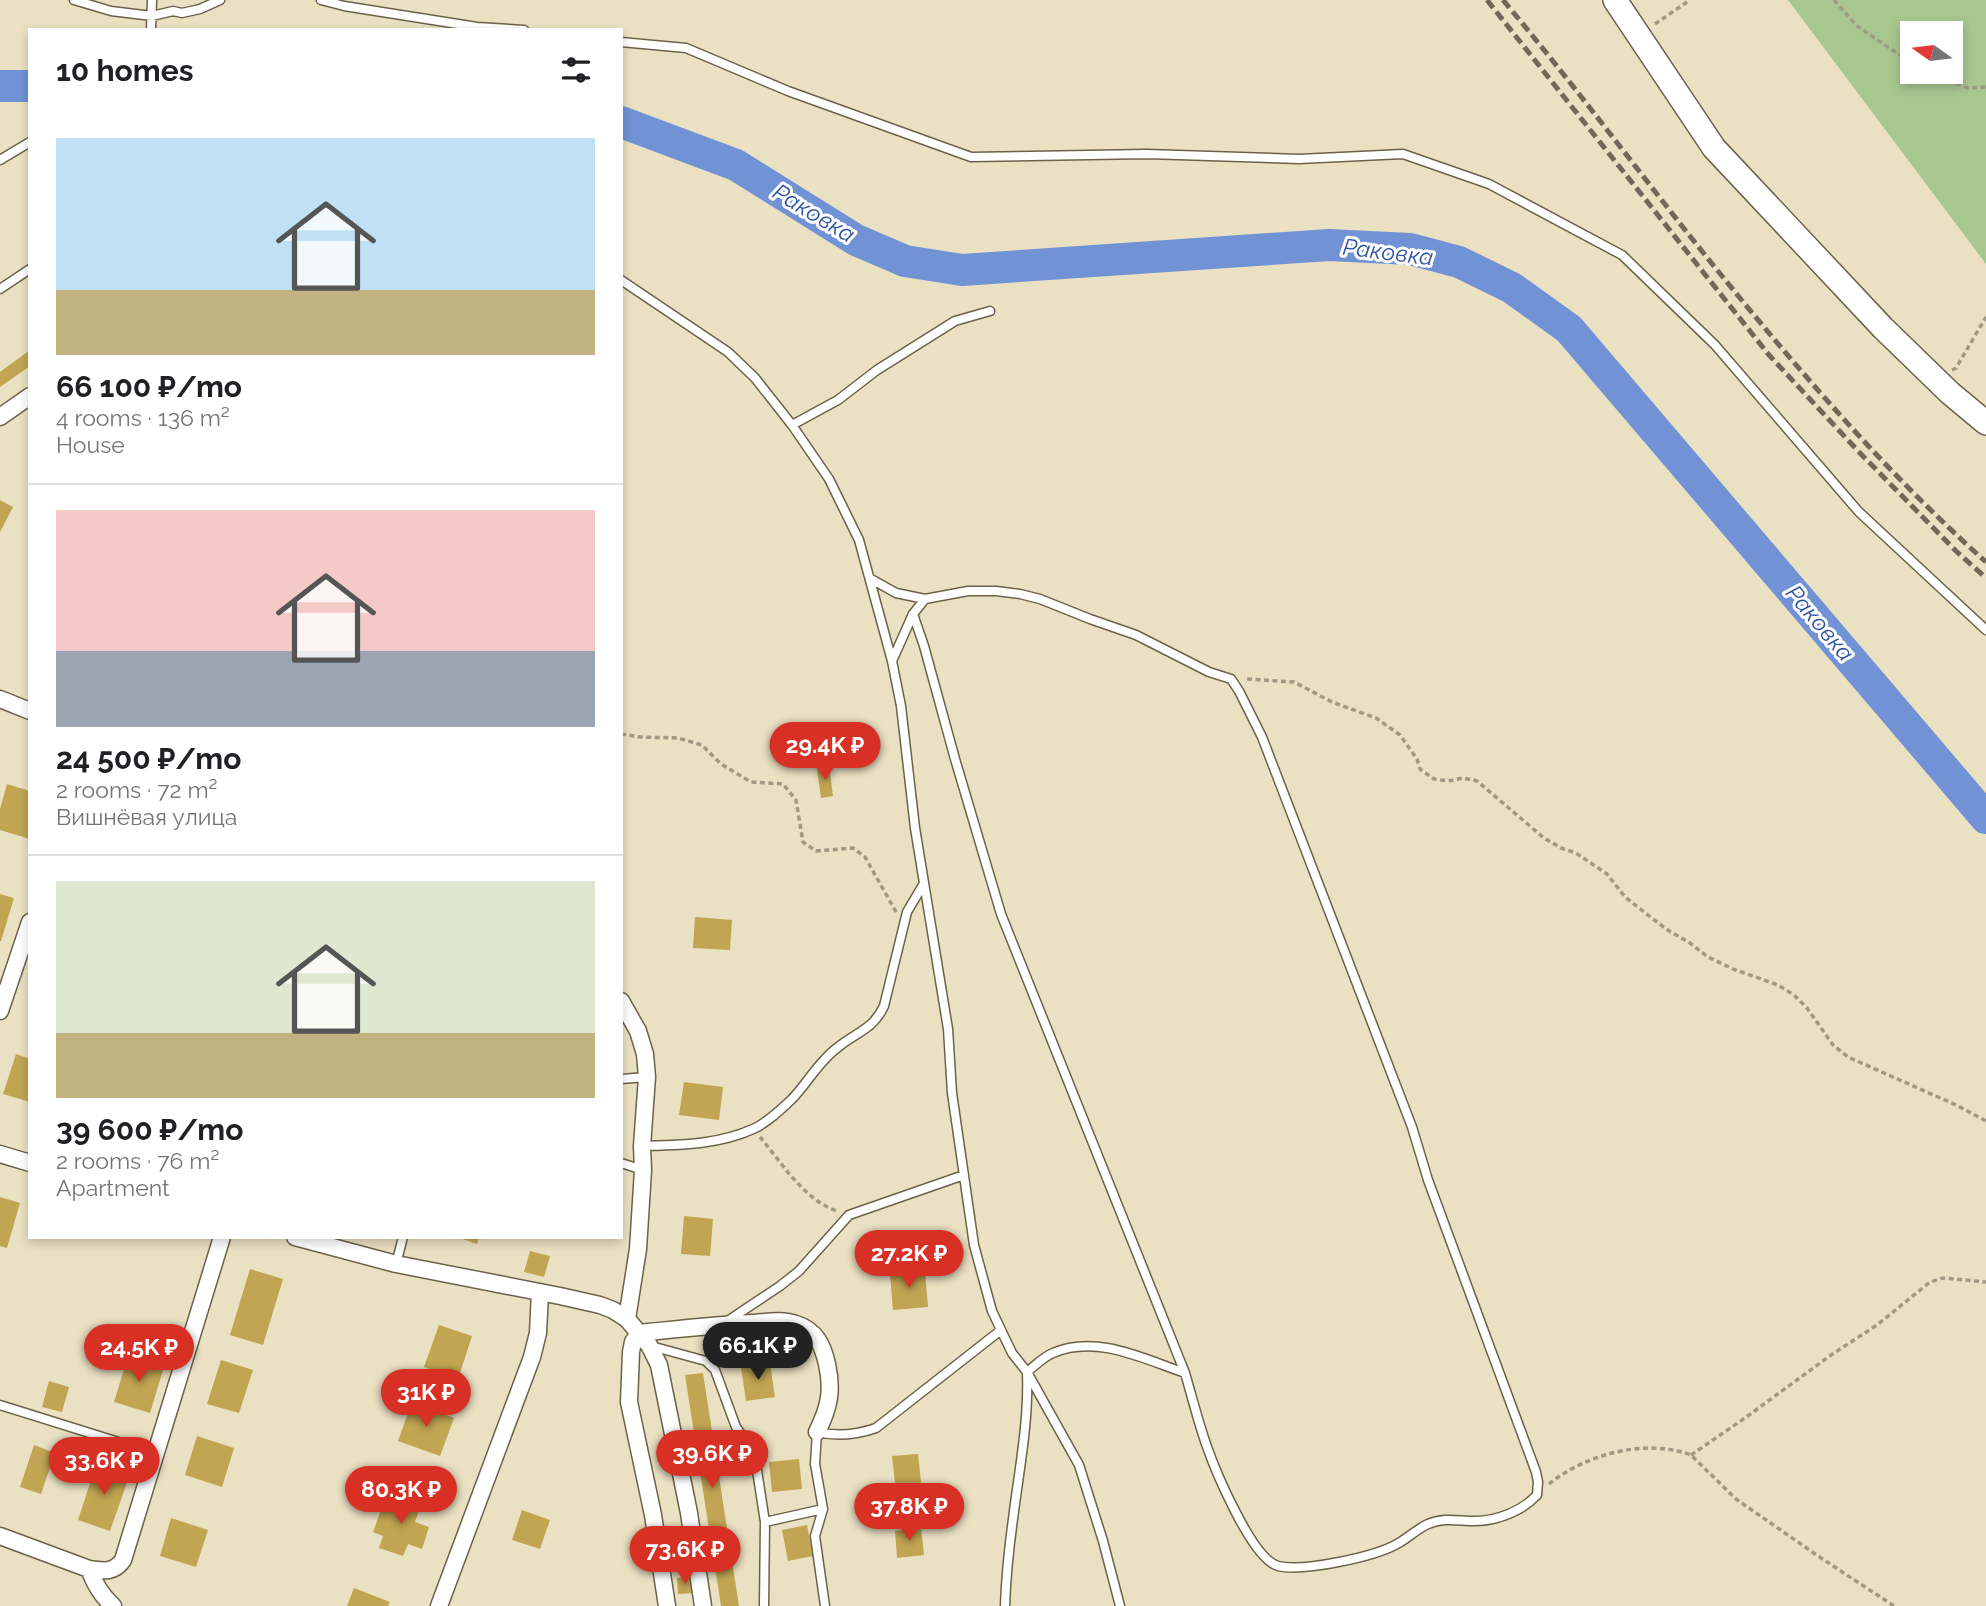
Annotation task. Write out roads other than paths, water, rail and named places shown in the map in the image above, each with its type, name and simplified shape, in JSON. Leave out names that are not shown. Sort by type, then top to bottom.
[{"type":"main road","points":[[1615,0],[1714,148],[1883,328],[1986,423]]},
{"type":"street","points":[[0,417],[28,397]]},
{"type":"street","points":[[0,699],[28,710]]},
{"type":"street","points":[[0,1011],[28,928]]},
{"type":"street","points":[[623,1005],[638,1031],[645,1054],[647,1077],[638,1249],[627,1319]]},
{"type":"street","points":[[0,1154],[28,1162]]},
{"type":"street","points":[[0,1536],[97,1570],[112,1570],[119,1566],[157,1454],[221,1239]]},
{"type":"street","points":[[302,1239],[396,1264],[600,1305],[627,1319],[644,1339],[659,1365],[687,1499],[703,1606]]},
{"type":"street","points":[[439,1606],[532,1357],[538,1333],[540,1292]]},
{"type":"street","points":[[667,1606],[653,1515],[629,1402],[633,1342],[721,1325],[786,1322],[798,1324],[819,1339],[829,1373],[828,1411],[817,1432]]},
{"type":"street","points":[[97,1570],[94,1584],[113,1606]]},
{"type":"lane","points":[[74,0],[111,11],[152,16],[200,9],[220,0]]},
{"type":"lane","points":[[151,28],[152,0]]},
{"type":"lane","points":[[321,0],[355,8],[493,28]]},
{"type":"lane","points":[[623,42],[686,48],[788,91],[971,157],[1147,153],[1299,159],[1403,154],[1489,184],[1622,255],[1715,345],[1859,512],[1986,630]]},
{"type":"lane","points":[[0,160],[28,143]]},
{"type":"lane","points":[[0,289],[28,270]]},
{"type":"lane","points":[[623,281],[728,352],[755,378],[829,479],[859,540],[892,661],[901,706],[915,828],[948,1029],[952,1093],[975,1245],[992,1311],[1012,1353],[1027,1372],[1079,1465],[1120,1606]]},
{"type":"lane","points":[[792,425],[838,400],[877,370],[955,321],[990,311]]},
{"type":"lane","points":[[871,579],[897,593],[925,599],[968,591],[996,591],[1030,596],[1136,635],[1209,672],[1230,679],[1239,691],[1262,737],[1412,1128],[1428,1180],[1536,1472],[1537,1495],[1531,1502],[1491,1520],[1440,1520],[1377,1552],[1325,1564],[1288,1567],[1274,1565],[1245,1532],[1207,1446],[1185,1373],[1000,914],[925,646],[913,614]]},
{"type":"lane","points":[[892,661],[913,614],[925,599]]},
{"type":"lane","points":[[642,1146],[698,1144],[753,1129],[791,1100],[836,1048],[878,1018],[893,974],[907,912],[923,885]]},
{"type":"lane","points":[[623,1079],[647,1077]]},
{"type":"lane","points":[[623,1164],[643,1170]]},
{"type":"lane","points":[[721,1325],[799,1271],[849,1215],[964,1175]]},
{"type":"lane","points":[[396,1264],[402,1239]]},
{"type":"lane","points":[[825,1606],[815,1536],[823,1509],[816,1464],[817,1432],[857,1434],[876,1428],[1001,1329]]},
{"type":"lane","points":[[644,1339],[706,1361],[715,1370],[736,1427],[748,1444],[756,1464],[765,1522],[764,1606]]},
{"type":"lane","points":[[1005,1606],[1012,1521],[1027,1419],[1027,1372],[1041,1359],[1054,1352],[1072,1347],[1094,1346],[1185,1373]]},
{"type":"lane","points":[[0,1405],[157,1454]]},
{"type":"lane","points":[[765,1522],[823,1509]]},
{"type":"waterway","name":"Раковка","points":[[0,86],[28,86]]},
{"type":"waterway","name":"Раковка","points":[[623,123],[736,165],[856,240],[905,261],[962,270],[1329,245],[1410,249],[1459,262],[1512,288],[1569,329],[1986,818]]},
{"type":"railway","points":[[1487,0],[1769,355],[1859,452],[1986,578]]},
{"type":"railway","points":[[1503,0],[1697,245],[1800,369],[1871,449],[1986,562]]}]
